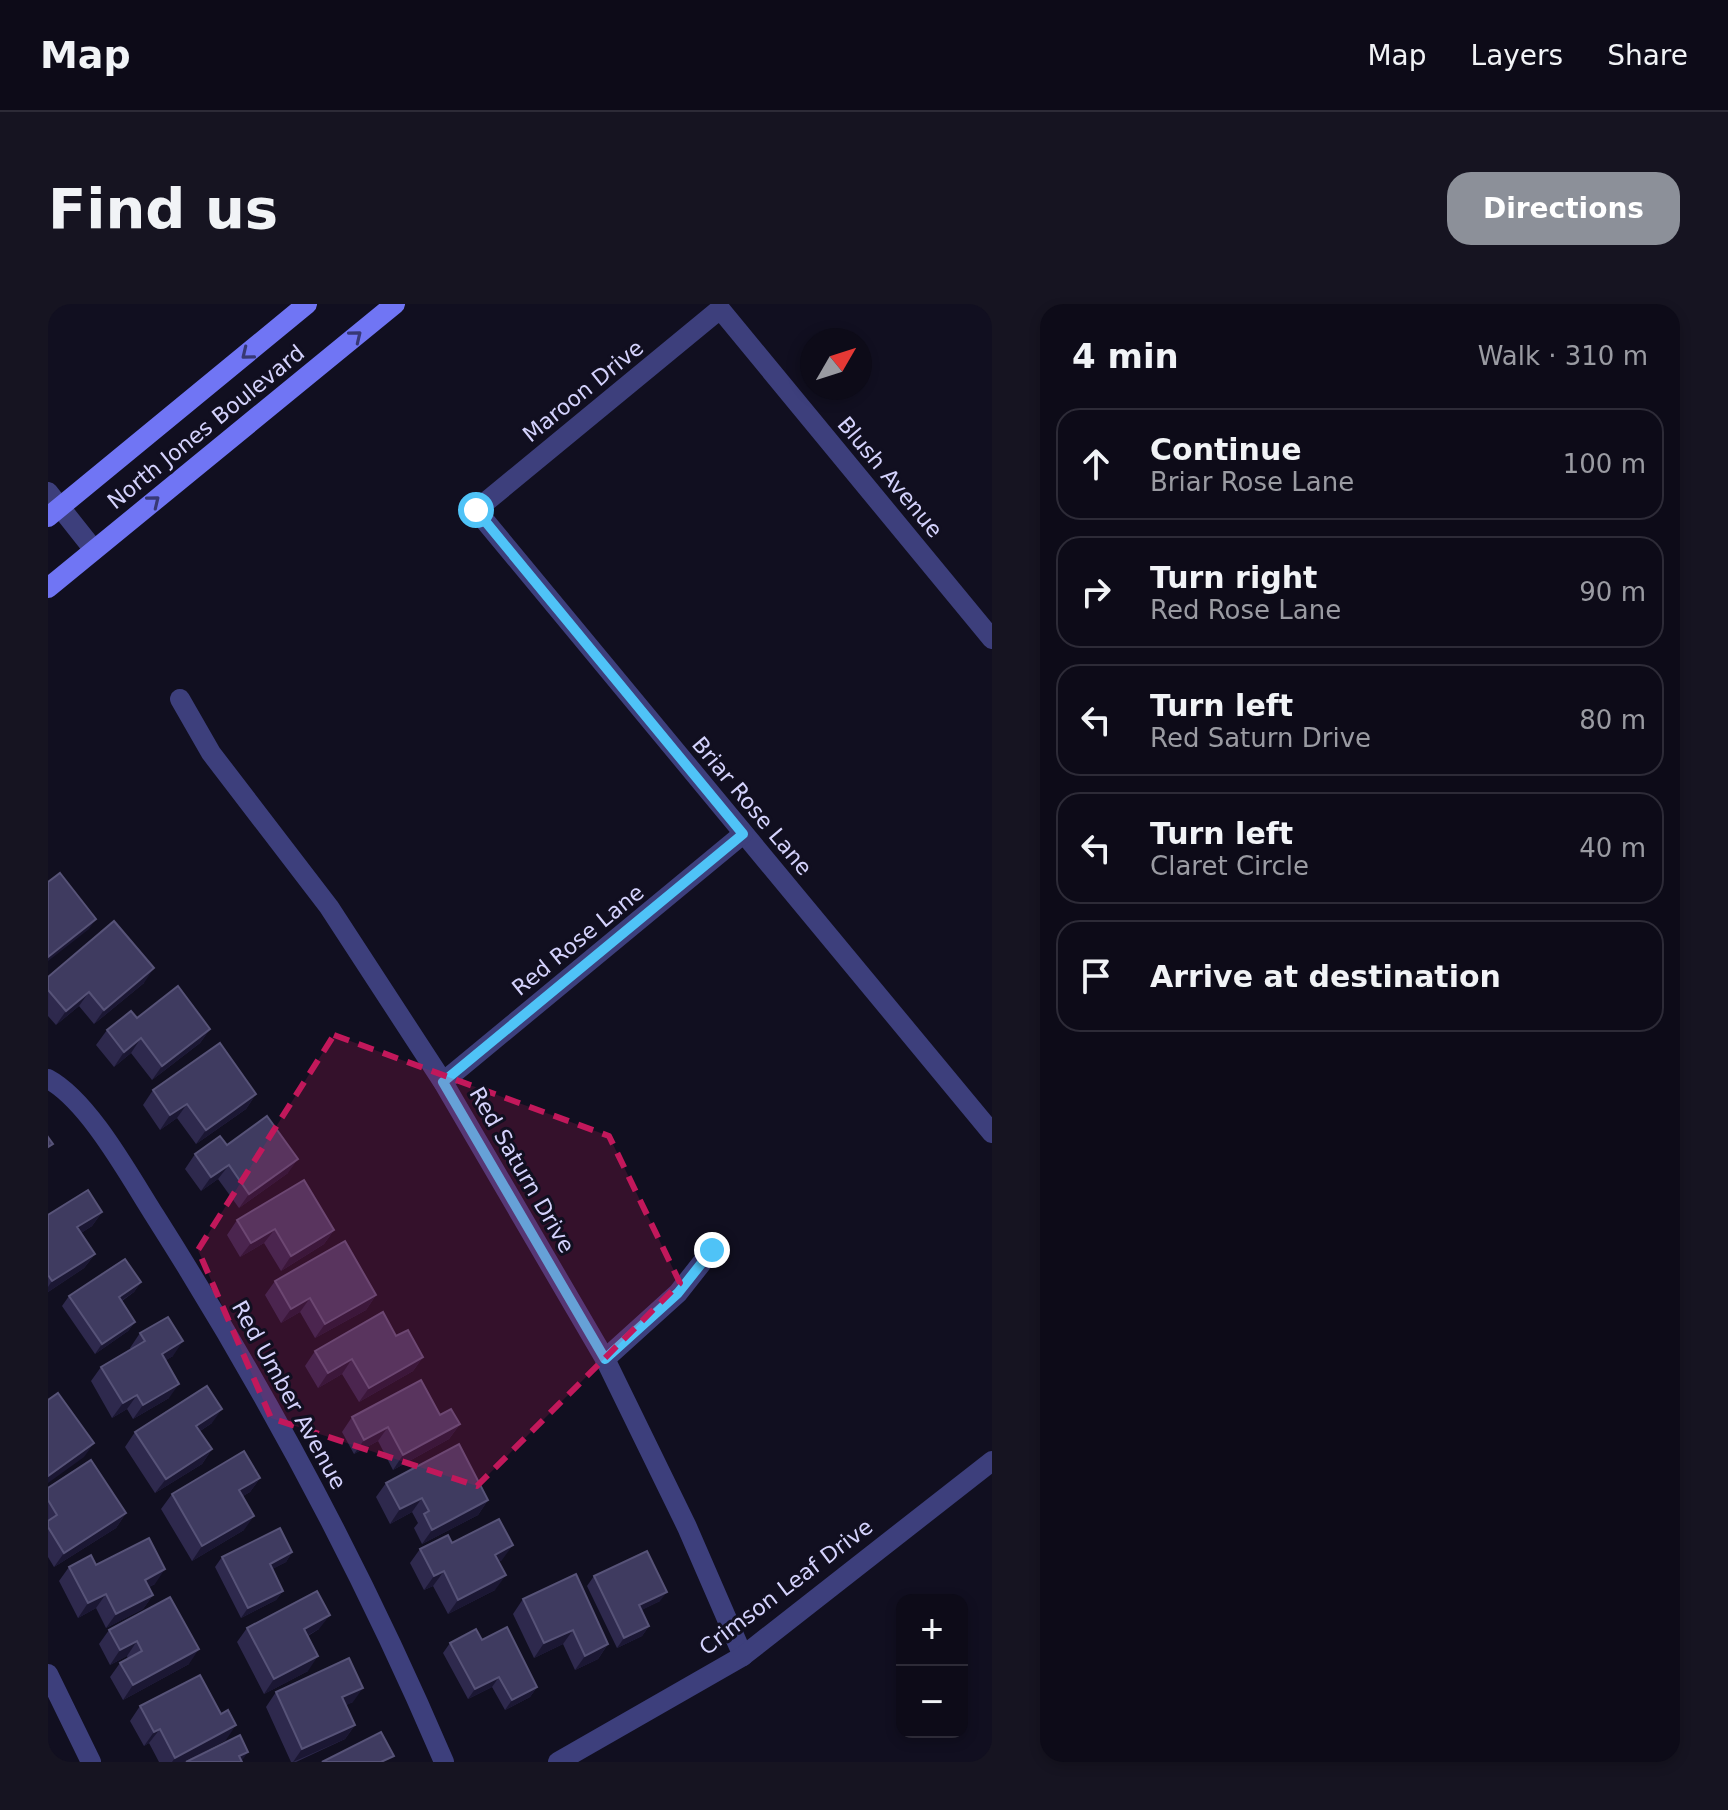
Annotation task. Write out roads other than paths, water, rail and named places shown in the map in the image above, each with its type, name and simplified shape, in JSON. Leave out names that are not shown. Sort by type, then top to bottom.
[{"type":"main road","name":"North Jones Boulevard","points":[[52,505],[307,304]]},
{"type":"main road","name":"North Jones Boulevard","points":[[48,588],[395,304]]},
{"type":"street","name":"Maroon Drive","points":[[476,510],[720,309]]},
{"type":"street","name":"Blush Avenue","points":[[720,309],[992,639]]},
{"type":"street","points":[[52,505],[94,550]]},
{"type":"street","name":"Briar Rose Lane","points":[[476,510],[992,1133]]},
{"type":"street","name":"Red Saturn Drive","points":[[180,699],[211,753],[329,907],[443,1082],[605,1359],[687,1527],[743,1656]]},
{"type":"street","name":"Red Rose Lane","points":[[443,1082],[743,834]]},
{"type":"street","name":"Red Umber Avenue","points":[[48,1079],[101,1131],[212,1306],[307,1473],[394,1645],[444,1762]]},
{"type":"street","points":[[605,1359],[678,1293],[712,1250]]},
{"type":"street","name":"Crimson Leaf Drive","points":[[558,1762],[743,1656],[992,1461]]},
{"type":"street","points":[[48,1674],[91,1762]]}]
